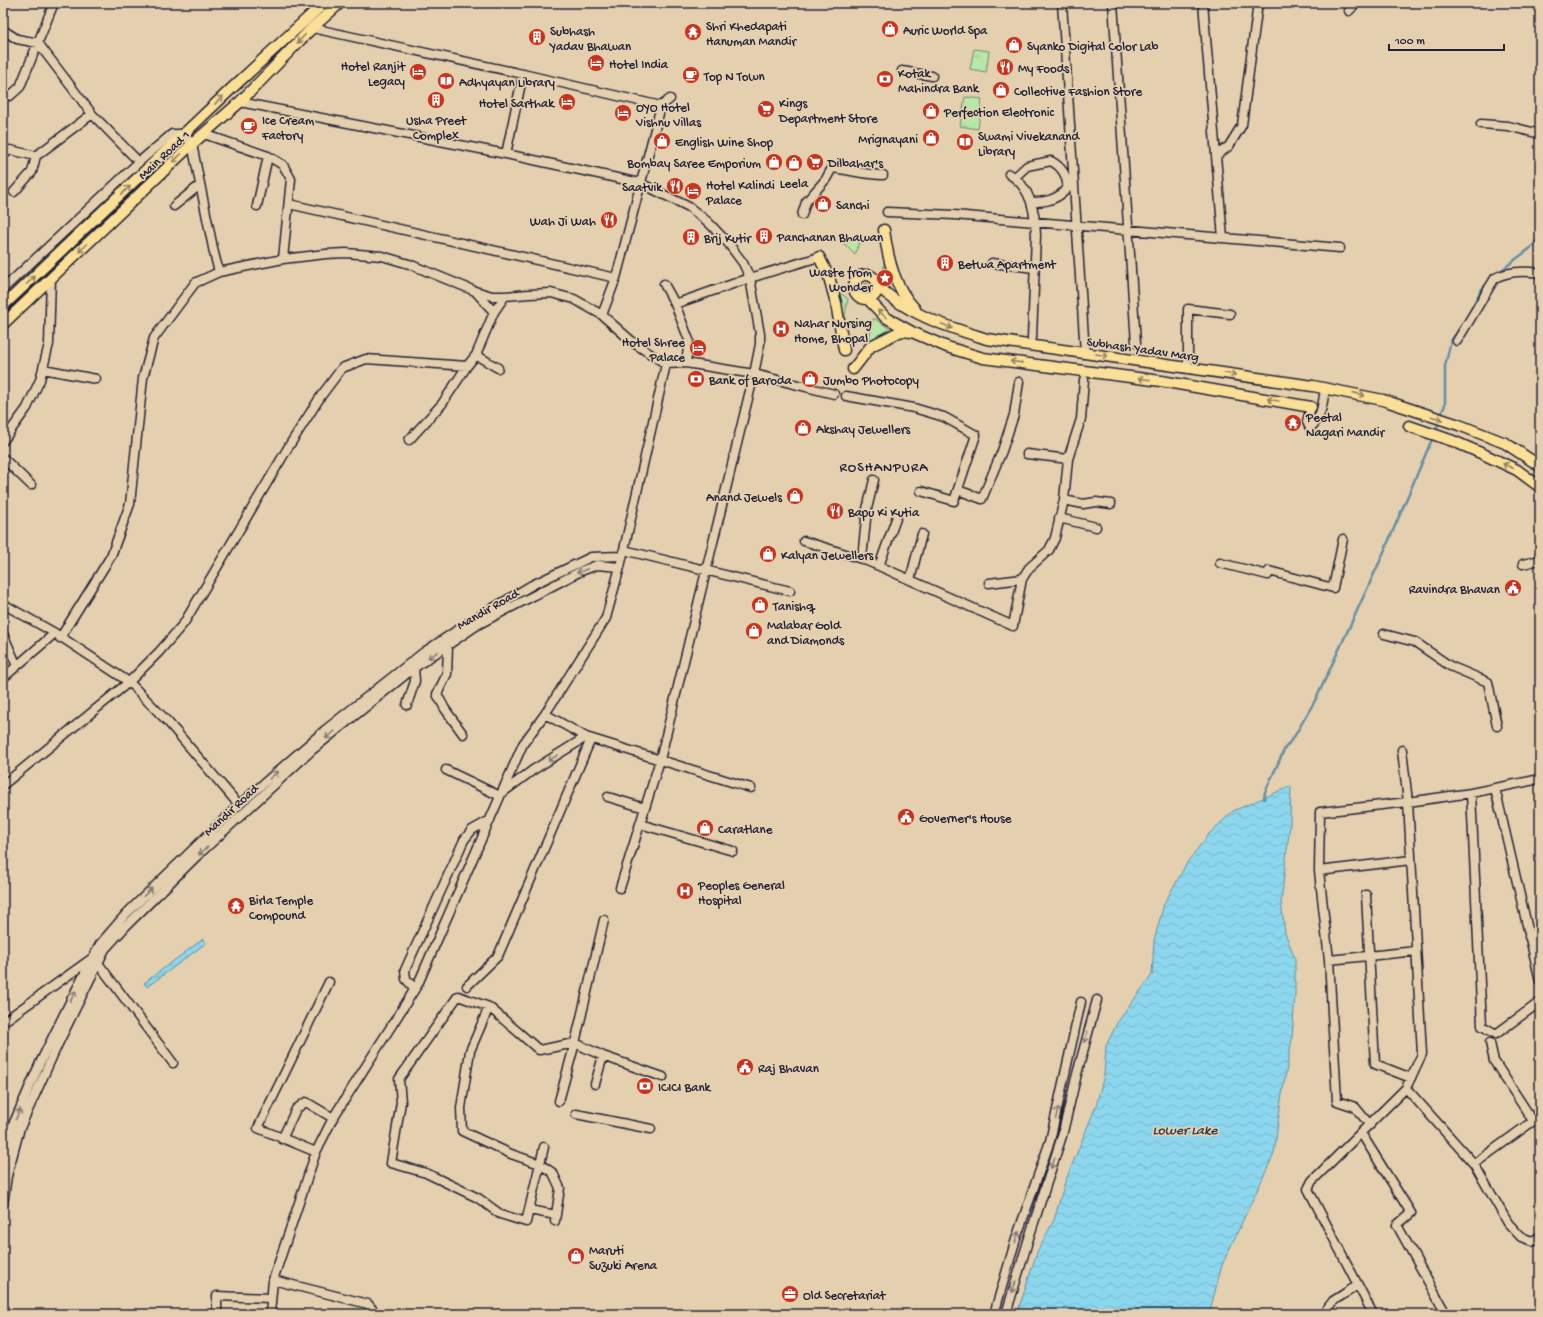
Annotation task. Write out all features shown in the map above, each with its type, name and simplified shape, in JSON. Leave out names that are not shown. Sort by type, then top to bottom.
[{"type":"main road","name":"Main Road 1","points":[[3,306],[230,90],[324,3]]},
{"type":"main road","name":"Main Road 1","points":[[3,324],[192,144],[240,102],[312,28],[340,3]]},
{"type":"main road","points":[[884,230],[890,264],[894,275],[910,303],[920,314]]},
{"type":"main road","points":[[819,257],[829,277],[836,303],[844,350]]},
{"type":"main road","points":[[868,299],[875,294],[878,285],[873,278],[868,276],[860,277],[856,281],[854,290],[856,294],[863,299],[868,299],[885,317],[912,332],[947,347],[983,358],[1161,381],[1311,407]]},
{"type":"main road","name":"Subhash Yadav Marg","points":[[878,285],[894,300],[920,314],[954,328],[987,339],[1325,388],[1383,400],[1459,425],[1505,443],[1540,466]]},
{"type":"main road","points":[[853,369],[871,346],[901,331],[912,332]]},
{"type":"main road","points":[[1409,426],[1453,441],[1517,470],[1540,488]]},
{"type":"street","points":[[3,96],[10,96],[20,87],[54,3]]},
{"type":"street","points":[[1062,3],[1085,353]]},
{"type":"street","points":[[1114,3],[1136,343]]},
{"type":"street","points":[[1203,3],[1223,238]]},
{"type":"street","points":[[1216,156],[1229,146],[1242,125],[1258,3]]},
{"type":"street","points":[[1349,11],[1356,3]]},
{"type":"street","points":[[312,28],[661,106]]},
{"type":"street","points":[[3,30],[17,39],[38,44],[92,114],[139,162]]},
{"type":"street","points":[[902,71],[932,76]]},
{"type":"street","points":[[506,154],[523,74]]},
{"type":"street","points":[[602,315],[616,278],[661,106],[670,99]]},
{"type":"street","points":[[240,102],[506,154],[640,183],[689,207],[708,222],[737,253],[750,278],[760,334],[760,344],[754,374],[660,760],[620,888]]},
{"type":"street","points":[[14,192],[32,172],[36,156],[92,114]]},
{"type":"street","points":[[1482,124],[1504,125],[1540,134]]},
{"type":"street","points":[[3,289],[139,162],[172,134],[184,134],[192,144],[219,272]]},
{"type":"street","points":[[204,134],[268,156],[283,164],[291,179],[283,259]]},
{"type":"street","points":[[3,154],[10,150],[36,156]]},
{"type":"street","points":[[257,206],[268,156]]},
{"type":"street","points":[[1032,202],[1046,202],[1060,196],[1067,189],[1067,182],[1062,170],[1059,165],[1051,160],[1027,166],[1012,176],[1025,187],[1032,202],[1036,222],[1032,338]]},
{"type":"street","points":[[802,215],[806,202],[826,179],[832,168],[850,170],[869,175],[883,175]]},
{"type":"street","points":[[174,206],[200,185]]},
{"type":"street","points":[[289,204],[616,278]]},
{"type":"street","points":[[887,212],[954,215],[1340,248]]},
{"type":"street","points":[[3,678],[57,635],[111,556],[130,504],[143,378],[154,338],[195,283],[219,272],[283,259],[346,253],[382,256],[410,264],[475,291],[492,296],[551,293],[574,299],[602,315],[635,344],[666,364],[686,363],[754,374],[834,394]]},
{"type":"street","points":[[675,304],[750,278],[819,257]]},
{"type":"street","points":[[992,264],[1034,268]]},
{"type":"street","points":[[1457,341],[1495,278],[1503,273],[1532,272],[1540,274]]},
{"type":"street","points":[[3,442],[28,408],[40,380],[50,344],[51,278]]},
{"type":"street","points":[[664,284],[675,304],[689,340],[686,363]]},
{"type":"street","points":[[475,291],[494,312]]},
{"type":"street","points":[[409,440],[442,404],[466,366],[476,355],[494,312],[505,296]]},
{"type":"street","points":[[1188,368],[1188,309],[1230,314]]},
{"type":"street","points":[[476,355],[498,368]]},
{"type":"street","points":[[3,785],[129,682],[159,652],[184,623],[289,446],[321,396],[342,368],[366,359],[466,366]]},
{"type":"street","points":[[270,1314],[273,1280],[316,1152],[333,1118],[415,989],[523,744],[545,714],[606,618],[620,567],[666,364]]},
{"type":"street","points":[[43,369],[96,379]]},
{"type":"street","points":[[804,541],[862,559],[1013,626],[1022,579],[1029,568],[1049,550],[1055,538],[1064,500],[1068,459],[1081,419],[1084,380]]},
{"type":"street","points":[[958,490],[982,499],[1002,451],[1014,415],[1019,382]]},
{"type":"street","points":[[1311,407],[1307,422],[1310,428],[1316,424],[1322,409],[1325,388]]},
{"type":"street","points":[[846,396],[914,408],[944,417],[976,435],[954,501],[920,491]]},
{"type":"street","points":[[1027,454],[1068,459]]},
{"type":"street","points":[[3,458],[31,486]]},
{"type":"street","points":[[862,559],[867,509],[874,480]]},
{"type":"street","points":[[1064,500],[1083,504],[1096,502],[1111,504]]},
{"type":"street","points":[[879,566],[897,516]]},
{"type":"street","points":[[1059,518],[1096,527]]},
{"type":"street","points":[[910,580],[922,534]]},
{"type":"street","points":[[1220,563],[1333,588],[1344,539]]},
{"type":"street","name":"Mandir Road","points":[[3,1206],[7,1176],[20,1128],[95,960],[102,940],[126,914],[239,805],[325,730],[374,690],[424,652],[471,621],[532,585],[591,557],[623,553],[707,571],[790,592]]},
{"type":"street","points":[[1523,564],[1540,560]]},
{"type":"street","name":"Mandir Road","points":[[3,1165],[12,1127],[40,1063],[95,960],[126,926],[197,856],[311,751],[414,668],[479,624],[580,571],[596,565],[620,567]]},
{"type":"street","points":[[989,583],[1022,579]]},
{"type":"street","points":[[3,604],[57,635],[129,682],[168,722],[239,805]]},
{"type":"street","points":[[3,634],[17,666]]},
{"type":"street","points":[[1384,634],[1415,642],[1450,666],[1488,682],[1497,726]]},
{"type":"street","points":[[448,645],[447,674],[437,694],[445,709],[463,734]]},
{"type":"street","points":[[407,705],[415,681],[414,668]]},
{"type":"street","points":[[545,714],[588,738],[751,788]]},
{"type":"street","points":[[501,795],[533,770],[588,738]]},
{"type":"street","points":[[467,986],[498,956],[588,738]]},
{"type":"street","points":[[1373,1314],[1308,1189],[1312,1181],[1406,1088],[1422,1054],[1410,860],[1408,802],[1402,750]]},
{"type":"street","points":[[446,770],[501,795]]},
{"type":"street","points":[[1370,1125],[1355,1107],[1337,1101],[1329,960],[1319,871],[1320,812],[1408,802],[1540,779]]},
{"type":"street","points":[[1495,788],[1529,937],[1536,952],[1540,981]]},
{"type":"street","points":[[1471,792],[1482,1026],[1496,1034],[1540,1002]]},
{"type":"street","points":[[608,797],[644,808]]},
{"type":"street","points":[[415,989],[406,979],[405,970],[464,840],[472,830],[490,820]]},
{"type":"street","points":[[640,824],[733,850]]},
{"type":"street","points":[[1319,871],[1410,860]]},
{"type":"street","points":[[1366,895],[1375,1064],[1411,1078]]},
{"type":"street","points":[[560,1101],[604,920]]},
{"type":"street","points":[[1529,937],[1540,933]]},
{"type":"street","points":[[1329,960],[1416,951]]},
{"type":"street","points":[[3,1022],[95,960],[173,1063]]},
{"type":"street","points":[[316,1152],[258,1128],[329,982]]},
{"type":"street","points":[[544,1147],[526,1222],[500,1214],[478,1198],[426,1173],[391,1163],[402,1102],[399,1079],[458,996],[489,1007],[539,1050],[575,1043],[603,1056],[663,1077]]},
{"type":"street","points":[[1006,1314],[1031,1230],[1062,1136],[1096,1000]]},
{"type":"street","points":[[994,1314],[1016,1240],[1050,1141],[1081,1002]]},
{"type":"street","points":[[489,1007],[470,1051],[461,1108],[462,1131],[511,1154],[540,1164],[553,1173],[560,1188],[556,1218],[529,1210]]},
{"type":"street","points":[[1490,1043],[1494,1061],[1533,1121]]},
{"type":"street","points":[[595,1084],[603,1056]]},
{"type":"street","points":[[1406,1088],[1474,1164],[1508,1223],[1521,1237],[1532,1241],[1540,1237]]},
{"type":"street","points":[[282,1139],[296,1109],[306,1102],[333,1118]]},
{"type":"street","points":[[576,1114],[651,1128]]},
{"type":"street","points":[[1474,1164],[1540,1116]]},
{"type":"street","points":[[1361,1133],[1411,1213],[1397,1225],[1446,1314]]},
{"type":"street","points":[[273,1280],[368,1304],[376,1314]]},
{"type":"street","points":[[1323,1314],[1333,1301],[1358,1285]]},
{"type":"street","points":[[217,1314],[217,1296],[271,1298]]},
{"type":"green space","points":[[974,49],[989,51],[986,72],[970,69]]},
{"type":"green space","points":[[965,97],[982,99],[978,129],[960,126]]},
{"type":"green space","points":[[861,236],[855,255],[841,241],[850,240]]},
{"type":"green space","points":[[886,261],[896,288],[894,289],[883,278],[884,264]]},
{"type":"green space","points":[[866,283],[871,288],[866,293],[861,288]]},
{"type":"green space","points":[[836,290],[848,299],[844,320]]},
{"type":"green space","points":[[873,319],[890,329],[869,340]]},
{"type":"water","name":"Lower Lake","points":[[1291,786],[1290,824],[1281,902],[1285,933],[1295,958],[1295,994],[1292,1039],[1281,1100],[1274,1154],[1222,1265],[1209,1314],[1017,1314],[1037,1252],[1054,1220],[1065,1182],[1096,1106],[1104,1075],[1106,1046],[1117,1023],[1152,975],[1154,941],[1164,904],[1188,861],[1209,834],[1233,811]]},
{"type":"water","points":[[203,939],[206,943],[147,987],[144,983]]},
{"type":"waterway","points":[[1495,275],[1532,247],[1540,236]]},
{"type":"waterway","points":[[1466,319],[1481,290],[1490,280]]},
{"type":"waterway","points":[[1440,417],[1445,405],[1445,366],[1451,341],[1462,325]]},
{"type":"waterway","points":[[1435,432],[1439,422]]},
{"type":"waterway","points":[[1264,799],[1265,792],[1285,748],[1294,737],[1317,697],[1380,561],[1433,437]]},
{"type":"place","name":"Auric World Spa","points":[[890,29]]},
{"type":"place","name":"Shri Khedapati Hanuman Mandir","points":[[693,32]]},
{"type":"place","name":"Subhash Yadav Bhawan","points":[[537,37]]},
{"type":"place","name":"Syanko Digital Color Lab","points":[[1014,45]]},
{"type":"place","name":"Hotel India","points":[[596,63]]},
{"type":"place","name":"My Foods","points":[[1005,67]]},
{"type":"place","name":"Hotel Ranjit Legacy","points":[[418,72]]},
{"type":"place","name":"Top N Town","points":[[691,75]]},
{"type":"place","name":"Kotak Mahindra Bank","points":[[885,79]]},
{"type":"place","name":"Adhyayan Library","points":[[446,81]]},
{"type":"place","name":"Collective Fashion Store","points":[[1001,90]]},
{"type":"place","name":"Usha Preet Complex","points":[[436,100]]},
{"type":"place","name":"Hotel Sarthak","points":[[567,102]]},
{"type":"place","name":"Kings Department Store","points":[[766,109]]},
{"type":"place","name":"Perfection Electronic","points":[[931,111]]},
{"type":"place","name":"OYO Hotel Vishnu Villas","points":[[623,113]]},
{"type":"place","name":"Ice Cream Factory","points":[[249,126]]},
{"type":"place","name":"Mrignayani","points":[[931,138]]},
{"type":"place","name":"English Wine Shop","points":[[662,141]]},
{"type":"place","name":"Swami Vivekanand Library","points":[[965,142]]},
{"type":"place","name":"Bombay Saree Emporium","points":[[774,162]]},
{"type":"place","name":"Dilbahar's","points":[[815,162]]},
{"type":"place","name":"Leela","points":[[794,163]]},
{"type":"place","name":"Saatvik","points":[[675,186]]},
{"type":"place","name":"Hotel Kalindi Palace","points":[[693,191]]},
{"type":"place","name":"Sanchi","points":[[823,204]]},
{"type":"place","name":"Wah Ji Wah","points":[[609,220]]},
{"type":"place","name":"Panchanan Bhawan","points":[[764,236]]},
{"type":"place","name":"Brij Kutir","points":[[691,237]]},
{"type":"place","name":"Betwa Apartment","points":[[945,263]]},
{"type":"place","name":"Waste from Wonder","points":[[885,278]]},
{"type":"place","name":"Nahar Nursing Home, Bhopal","points":[[781,329]]},
{"type":"place","name":"Hotel Shree Palace","points":[[698,348]]},
{"type":"place","name":"Bank of Baroda","points":[[696,379]]},
{"type":"place","name":"Jumbo Photocopy","points":[[810,379]]},
{"type":"place","name":"Peetal Nagari Mandir","points":[[1293,423]]},
{"type":"place","name":"Akshay Jewellers","points":[[803,428]]},
{"type":"place","name":"Anand Jewels","points":[[795,496]]},
{"type":"place","name":"Bapu Ki Kutia","points":[[835,511]]},
{"type":"place","name":"Kalyan Jewellers","points":[[768,554]]},
{"type":"place","name":"Ravindra Bhavan","points":[[1513,588]]},
{"type":"place","name":"Tanishq","points":[[760,605]]},
{"type":"place","name":"Malabar Gold and Diamonds","points":[[754,631]]},
{"type":"place","name":"Governer's House","points":[[906,817]]},
{"type":"place","name":"Caratlane","points":[[705,828]]},
{"type":"place","name":"Peoples General Hospital","points":[[685,891]]},
{"type":"place","name":"Birla Temple Compound","points":[[236,906]]},
{"type":"place","name":"Raj Bhavan","points":[[745,1067]]},
{"type":"place","name":"ICICI Bank","points":[[645,1086]]},
{"type":"place","name":"Maruti Suzuki Arena","points":[[576,1256]]},
{"type":"place","name":"Old Secretariat","points":[[790,1294]]},
{"type":"district","name":"ROSHANPURA","points":[[884,466]]}]
